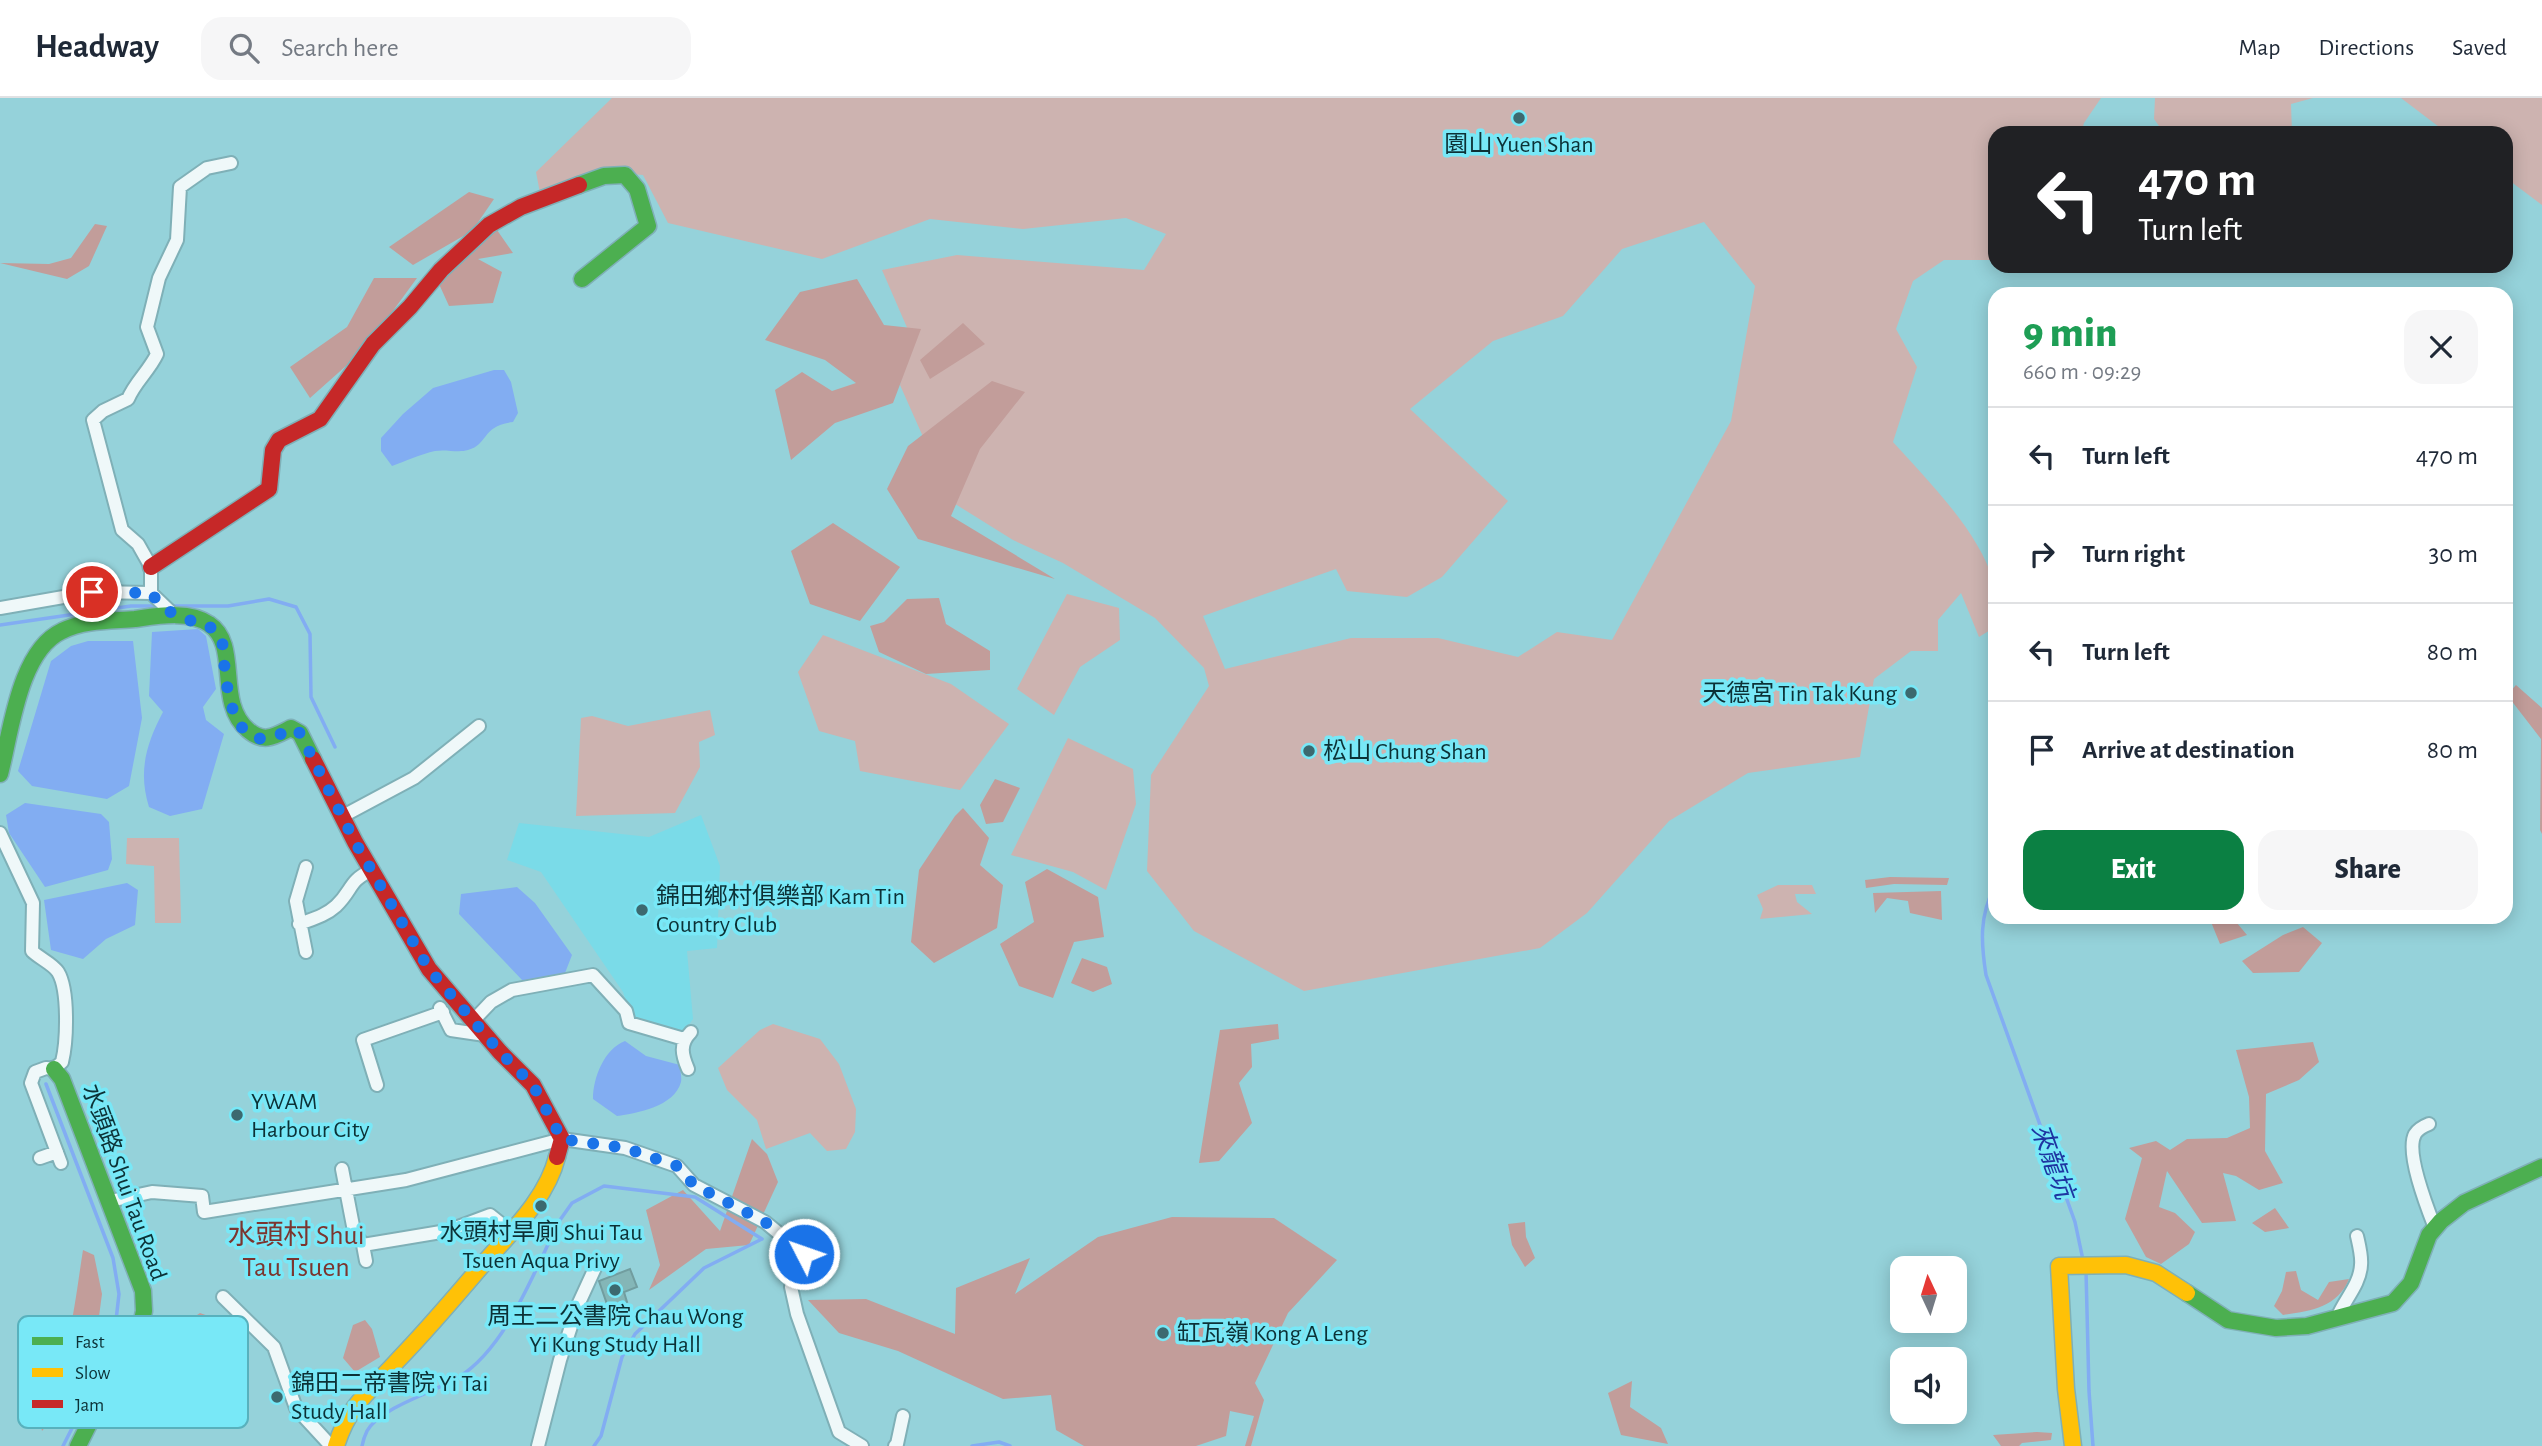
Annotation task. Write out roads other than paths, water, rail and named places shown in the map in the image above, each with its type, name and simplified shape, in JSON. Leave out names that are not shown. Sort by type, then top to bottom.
[{"type":"street","points":[[155,598],[151,567],[138,544],[122,530],[93,420],[103,411],[128,399],[134,384],[152,365],[158,354],[147,327],[159,278],[177,240],[180,187],[207,168],[231,163]]},
{"type":"street","points":[[151,567],[269,489],[276,443],[285,435],[318,422],[373,344],[441,271],[489,225],[521,206],[604,176],[625,175],[637,190],[648,226],[582,279]]},
{"type":"street","points":[[0,608],[92,592],[155,598],[174,615]]},
{"type":"street","points":[[0,774],[30,665],[43,643],[62,631],[94,622],[174,615],[208,624],[222,639],[233,715],[249,733],[260,738],[270,739],[291,728],[297,729],[372,870],[429,969],[485,1035],[533,1085],[562,1139],[549,1181],[404,1355],[356,1399],[334,1446],[296,1408],[274,1347],[248,1322]]},
{"type":"street","points":[[343,816],[414,778],[479,726]]},
{"type":"street","points":[[0,833],[33,903],[32,951],[58,971],[61,979],[66,1014],[64,1053],[62,1062],[54,1069]]},
{"type":"street","points":[[306,867],[296,901],[306,952]]},
{"type":"street","points":[[299,924],[324,915],[345,896],[356,877],[372,870]]},
{"type":"street","points":[[473,1021],[491,1002],[512,989],[593,975],[626,1011],[629,1023],[687,1036],[682,1054],[688,1069]]},
{"type":"street","points":[[377,1085],[363,1040],[441,1009],[451,1030],[485,1035]]},
{"type":"street","name":"水頭路 Shui Tau Road","points":[[40,1158],[59,1157],[31,1083],[35,1072],[54,1069],[62,1079],[143,1291],[143,1316]]},
{"type":"street","points":[[2429,1124],[2415,1134],[2413,1143],[2424,1199],[2435,1228]]},
{"type":"street","points":[[110,1201],[152,1192],[202,1196],[204,1212],[406,1180],[562,1139],[625,1148],[677,1166],[694,1185],[765,1222],[804,1254],[791,1287],[797,1314],[839,1432],[862,1446]]},
{"type":"street","points":[[2073,1446],[2066,1389],[2059,1266],[2126,1265],[2156,1273],[2228,1320],[2276,1328],[2307,1326],[2381,1308],[2402,1296],[2411,1283],[2429,1235],[2435,1228],[2464,1203],[2542,1167]]},
{"type":"street","points":[[342,1169],[354,1230],[363,1245],[366,1261]]},
{"type":"street","points":[[363,1245],[447,1231],[490,1215],[510,1231]]},
{"type":"street","points":[[2337,1318],[2345,1297],[2356,1285],[2361,1265],[2357,1236]]},
{"type":"street","points":[[538,1446],[560,1360],[578,1305],[595,1268]]},
{"type":"street","points":[[223,1297],[242,1316]]},
{"type":"street","points":[[895,1446],[903,1416]]},
{"type":"street","name":"水頭路 Shui Tau Road","points":[[78,1446],[87,1428]]},
{"type":"waterway","points":[[172,606],[228,606],[269,599],[296,607],[310,634],[311,697],[335,747]]},
{"type":"waterway","points":[[0,625],[131,606],[161,606]]},
{"type":"waterway","name":"來龍坑","points":[[1988,902],[1983,930],[1986,975],[2075,1222],[2083,1260]]},
{"type":"waterway","points":[[46,1084],[113,1258],[119,1294],[116,1316]]},
{"type":"waterway","points":[[362,1446],[367,1431],[374,1422],[396,1407],[459,1377],[492,1346],[518,1306],[560,1220],[572,1203],[604,1186],[695,1197],[762,1239]]},
{"type":"waterway","points":[[594,1446],[601,1436],[622,1357],[635,1334],[704,1268],[762,1239]]},
{"type":"waterway","name":"來龍坑","points":[[2086,1271],[2093,1446]]},
{"type":"waterway","points":[[63,1446],[72,1428]]},
{"type":"waterway","points":[[972,1446],[999,1442],[1010,1446]]},
{"type":"place","name":"園山 Yuen Shan","points":[[1519,118]]},
{"type":"place","name":"天德宮 Tin Tak Kung","points":[[1911,693]]},
{"type":"place","name":"松山 Chung Shan","points":[[1309,751]]},
{"type":"place","name":"錦田鄉村俱樂部 Kam Tin Country Club","points":[[642,910]]},
{"type":"place","name":"YWAM Harbour City","points":[[237,1115]]},
{"type":"place","name":"水頭村旱廁 Shui Tau Tsuen Aqua Privy","points":[[541,1206]]},
{"type":"place","name":"周王二公書院 Chau Wong Yi Kung Study Hall","points":[[615,1290]]},
{"type":"place","name":"缸瓦嶺 Kong A Leng","points":[[1163,1333]]},
{"type":"place","name":"錦田二帝書院 Yi Tai Study Hall","points":[[277,1397]]},
{"type":"district","name":"水頭村 Shui Tau Tsuen","points":[[296,1250]]}]
